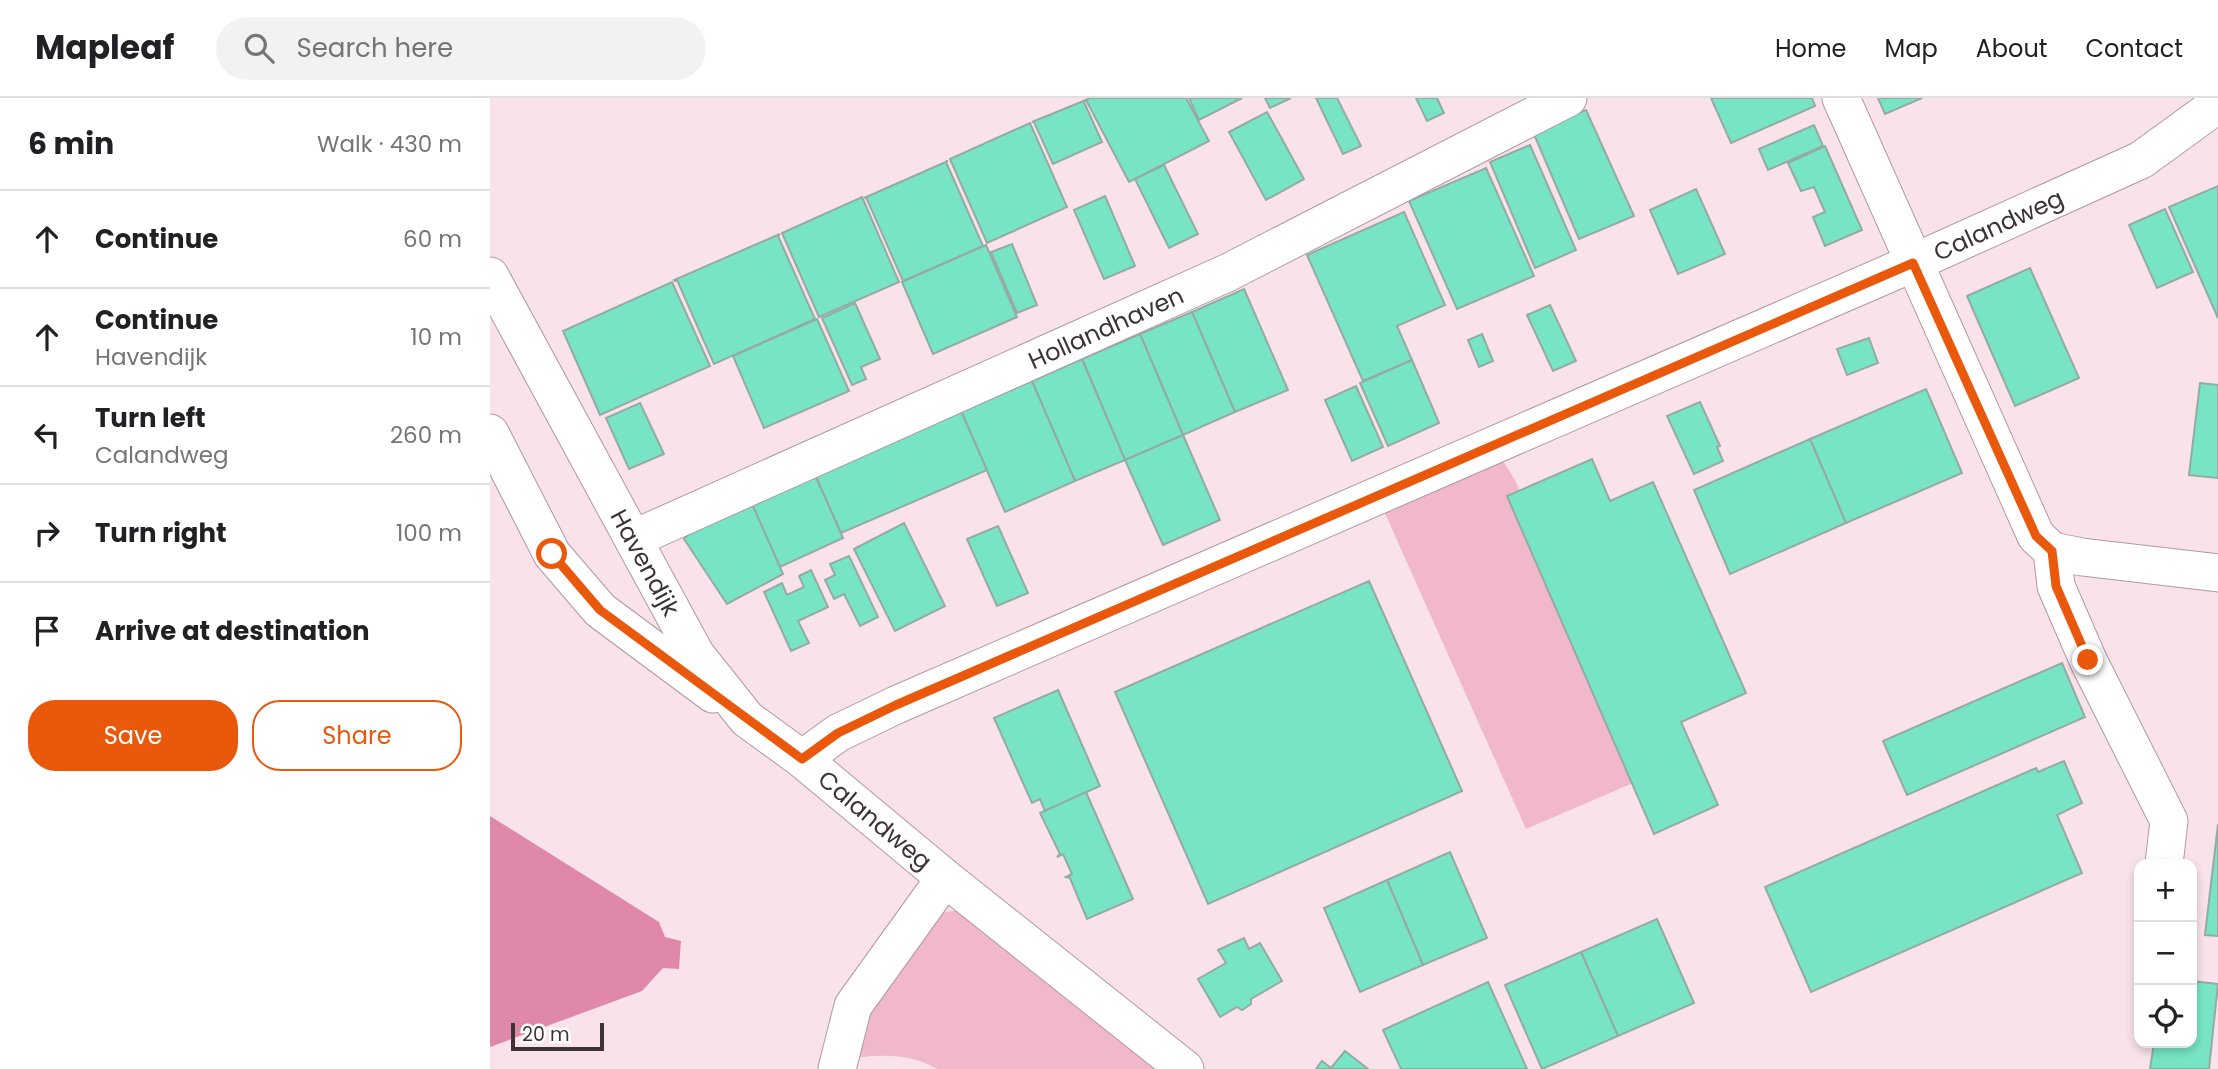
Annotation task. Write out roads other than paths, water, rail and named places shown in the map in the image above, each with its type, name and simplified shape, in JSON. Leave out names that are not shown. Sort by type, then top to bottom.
[{"type":"street","name":"Hollandhaven","points":[[633,539],[1227,273],[1568,98]]},
{"type":"street","points":[[1841,98],[2036,536],[2052,551],[2218,573]]},
{"type":"street","name":"Calandweg","points":[[1185,1069],[945,878],[802,759],[838,733],[896,705],[1913,263],[2141,160],[2218,104]]},
{"type":"street","name":"Havendijk","points":[[490,276],[696,655],[747,719],[802,759]]},
{"type":"street","points":[[490,433],[552,554],[600,610],[747,719]]},
{"type":"street","points":[[2052,551],[2056,586],[2088,660],[2169,821],[2165,859]]},
{"type":"street","points":[[837,1069],[853,1006],[945,878]]}]
